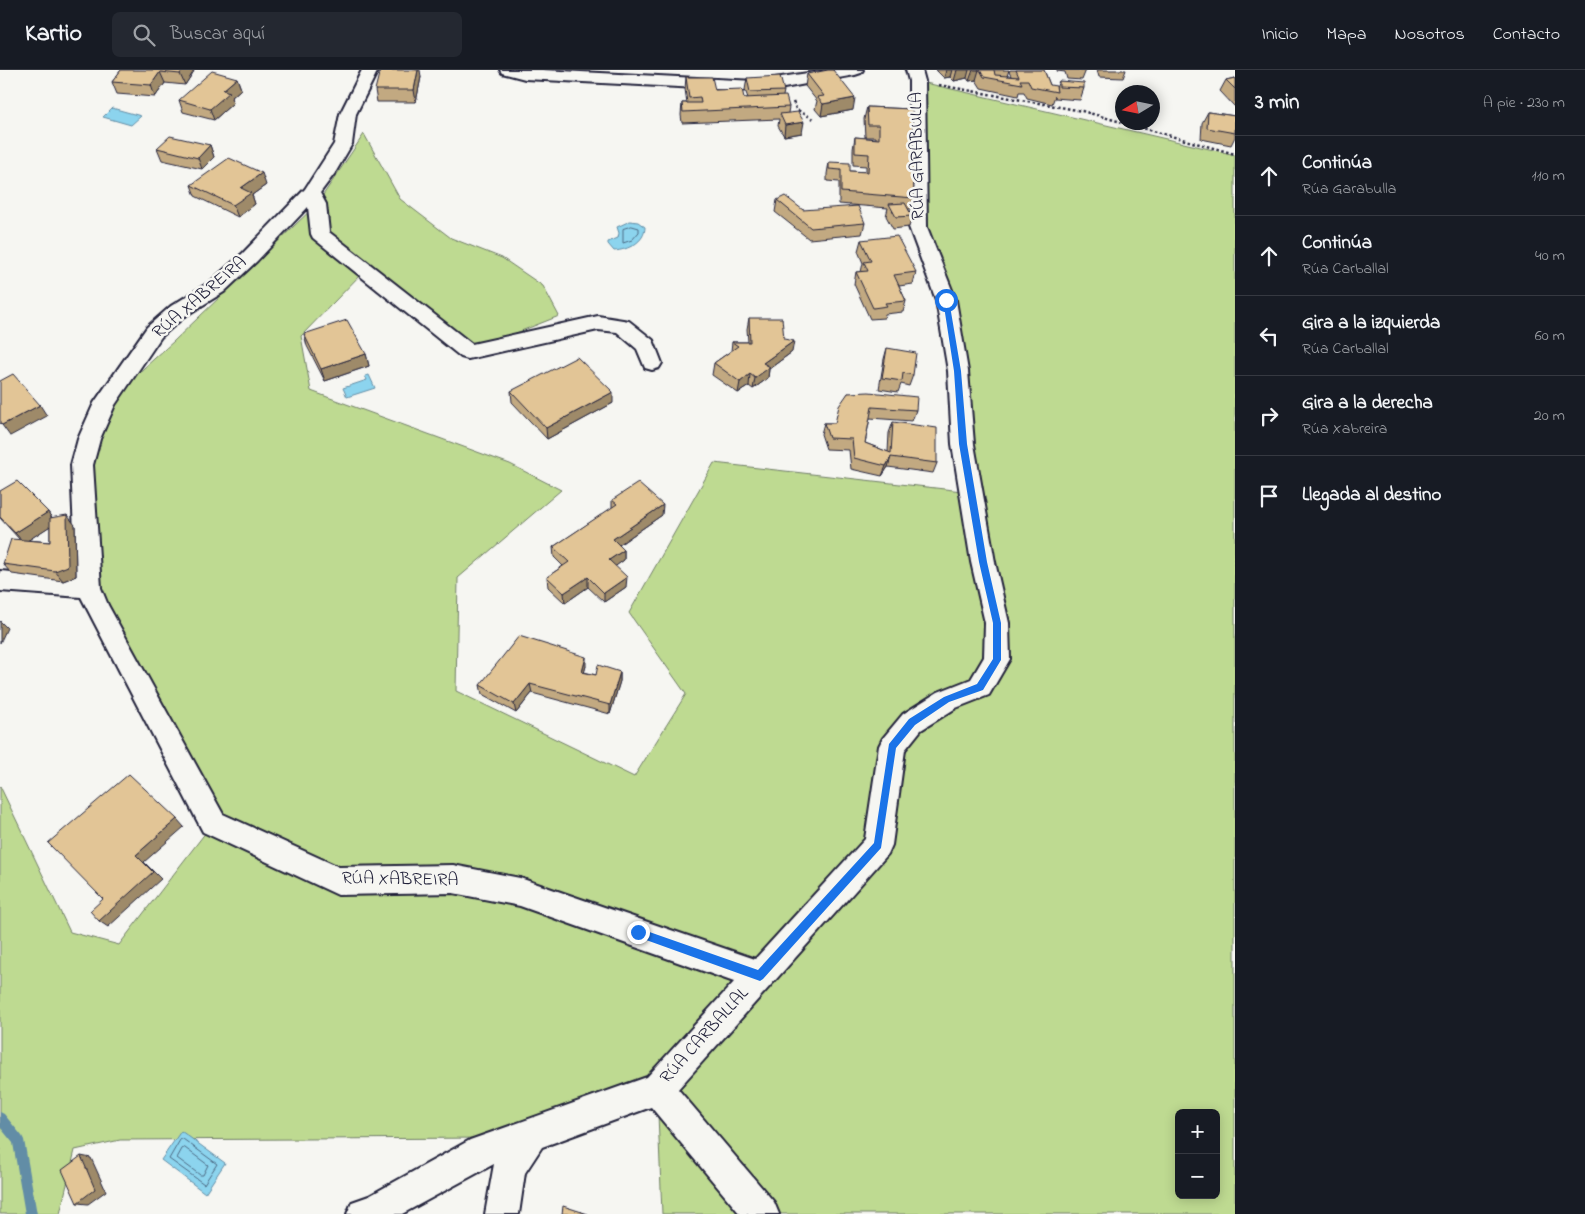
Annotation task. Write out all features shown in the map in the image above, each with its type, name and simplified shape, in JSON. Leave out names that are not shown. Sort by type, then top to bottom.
[{"type":"street","name":"RÚA XABREIRA","points":[[370,70],[348,114],[343,144],[326,173],[311,193],[250,257],[217,287],[178,311],[154,332],[106,403],[90,439],[82,465],[89,588],[97,608],[213,823],[338,881],[453,879],[520,892],[760,976]]},
{"type":"street","points":[[508,70],[525,74],[755,86],[784,83],[825,72],[855,70]]},
{"type":"street","name":"RÚA GARABULLA","points":[[915,76],[918,227],[946,300],[958,371],[963,444],[983,562],[997,623]]},
{"type":"street","points":[[311,193],[317,204],[320,234],[468,352],[598,322],[622,326],[646,345],[652,363]]},
{"type":"street","points":[[0,581],[89,588]]},
{"type":"street","name":"RÚA CARBALLAL","points":[[364,1214],[376,1210],[482,1152],[657,1089],[878,845],[892,746],[912,722],[946,700],[980,687],[997,660],[997,623]]},
{"type":"street","points":[[657,1089],[762,1214]]},
{"type":"street","points":[[502,1214],[509,1167],[531,1134]]},
{"type":"path","points":[[915,76],[1082,111],[1235,154]]},
{"type":"green space","points":[[917,81],[1115,127],[1115,130],[1128,130],[1235,155],[1235,1214],[662,1214],[657,1089],[490,1138],[120,1140],[75,1150],[60,1214],[0,1214],[0,786],[70,932],[119,945],[213,823],[97,608],[82,465],[105,403],[174,341],[317,204],[364,134],[400,199],[451,238],[502,258],[543,286],[559,316],[468,352],[365,270],[301,336],[311,391],[510,464],[561,490],[458,578],[456,691],[634,777],[686,694],[629,613],[714,463],[971,492],[958,371],[918,227]]},
{"type":"water","points":[[112,108],[141,116],[131,125],[103,117]]},
{"type":"water","points":[[630,221],[638,222],[645,227],[642,237],[630,247],[614,251],[608,242],[618,238],[617,227]]},
{"type":"water","points":[[369,375],[375,388],[347,397],[343,388],[367,380],[365,376]]},
{"type":"water","points":[[181,1131],[225,1163],[205,1193],[161,1160]]},
{"type":"building","points":[[121,70],[183,70],[180,74],[160,72],[151,85],[112,82]]},
{"type":"building","points":[[380,70],[418,70],[414,90],[375,90]]},
{"type":"building","points":[[833,70],[855,98],[823,104],[817,97],[824,96],[807,74]]},
{"type":"building","points":[[980,70],[994,70],[995,75],[1019,77],[1016,70],[1044,70],[1050,85],[1056,86],[1057,92],[1031,87],[1028,80],[1020,80],[1022,84],[984,77]]},
{"type":"building","points":[[212,71],[237,78],[223,90],[230,92],[210,109],[179,100]]},
{"type":"building","points":[[780,76],[784,91],[750,92],[747,78]]},
{"type":"building","points":[[686,77],[712,77],[715,90],[742,89],[744,98],[786,96],[789,107],[683,112],[682,103],[701,103],[700,97],[689,98]]},
{"type":"building","points":[[1235,78],[1235,89],[1226,80]]},
{"type":"building","points":[[1059,81],[1084,83],[1084,88],[1059,87]]},
{"type":"building","points":[[867,107],[912,109],[914,198],[841,192],[841,170],[829,169],[829,162],[850,163],[850,171],[868,172],[869,154],[855,153],[855,137],[879,139],[879,125],[868,125]]},
{"type":"building","points":[[798,112],[804,122],[785,125],[780,114]]},
{"type":"building","points":[[1208,112],[1235,116],[1235,133],[1207,128]]},
{"type":"building","points":[[170,136],[210,145],[198,158],[157,148]]},
{"type":"building","points":[[229,158],[262,173],[241,188],[251,193],[233,205],[191,185]]},
{"type":"building","points":[[785,196],[803,210],[858,206],[865,223],[811,228],[777,200]]},
{"type":"building","points":[[905,203],[912,216],[896,217],[889,204]]},
{"type":"building","points":[[897,236],[916,272],[894,275],[906,301],[885,303],[887,306],[873,308],[856,272],[868,271],[864,262],[871,261],[861,240]]},
{"type":"building","points":[[749,318],[782,318],[784,339],[794,341],[763,363],[770,367],[755,378],[750,374],[740,382],[714,363],[738,346],[732,342],[750,342]]},
{"type":"building","points":[[347,320],[366,354],[321,369],[304,334]]},
{"type":"building","points":[[887,348],[916,353],[913,375],[903,373],[902,381],[882,378]]},
{"type":"building","points":[[577,357],[613,392],[546,428],[511,391]]},
{"type":"building","points":[[13,374],[40,405],[2,425],[0,423],[0,381]]},
{"type":"building","points":[[869,392],[917,397],[916,410],[872,407],[865,443],[891,453],[893,422],[937,428],[937,463],[891,457],[886,466],[854,458],[852,439],[829,438],[824,423],[835,423],[839,406],[848,393]]},
{"type":"building","points":[[17,481],[48,512],[15,533],[0,517],[0,491]]},
{"type":"building","points":[[638,483],[663,505],[613,539],[624,550],[609,560],[627,577],[604,593],[588,577],[564,593],[547,577],[569,562],[553,547],[617,504],[612,500]]},
{"type":"building","points":[[67,515],[68,566],[55,571],[3,564],[11,539],[50,542],[50,518]]},
{"type":"building","points":[[519,636],[586,657],[582,672],[596,675],[598,665],[620,672],[610,705],[530,684],[514,704],[480,685]]},
{"type":"building","points":[[129,774],[177,819],[136,855],[153,872],[99,921],[90,911],[103,899],[48,843]]},
{"type":"building","points":[[81,1156],[95,1189],[77,1203],[62,1170]]},
{"type":"building","points":[[563,1206],[588,1214],[562,1214]]},
{"type":"waterway","points":[[0,1118],[18,1140],[31,1214]]},
{"type":"route","points":[[638,932],[760,976],[878,845],[892,746],[912,722],[946,700],[980,687],[997,660],[997,623],[983,562],[963,444],[958,371],[946,300]]}]
